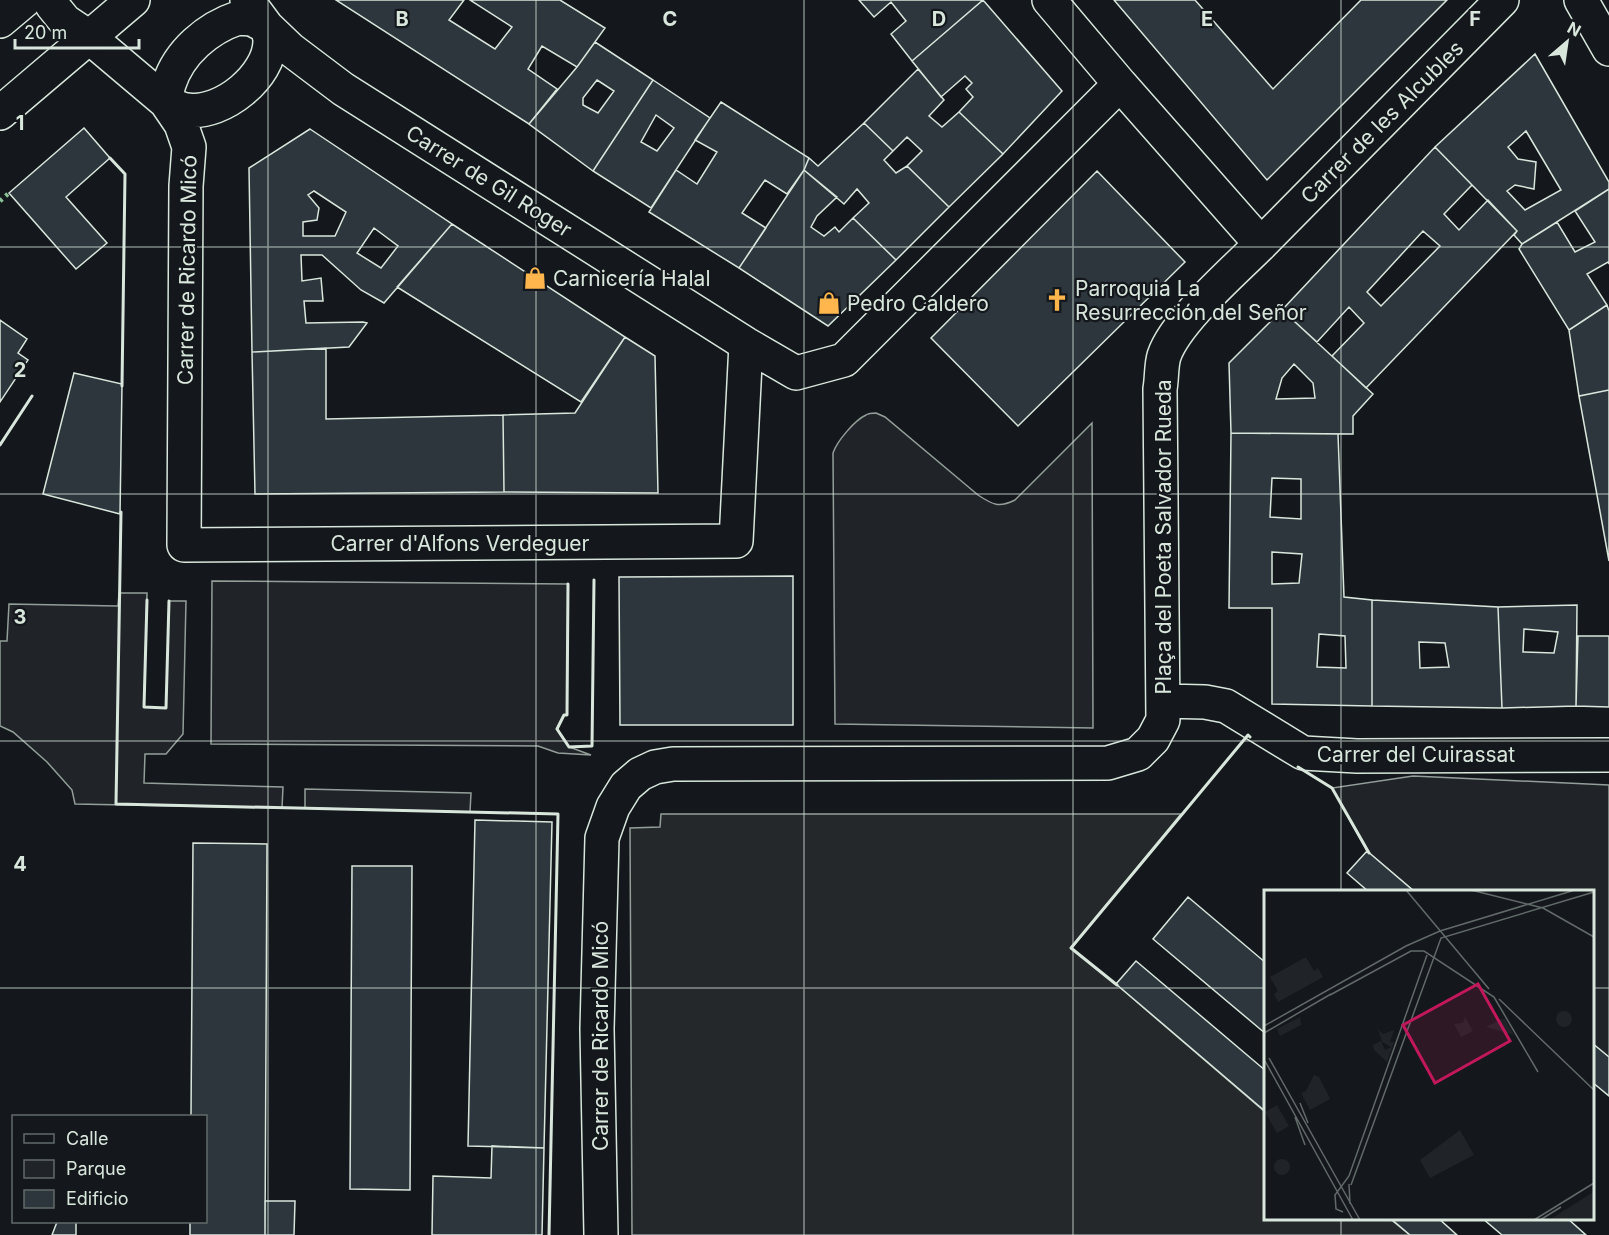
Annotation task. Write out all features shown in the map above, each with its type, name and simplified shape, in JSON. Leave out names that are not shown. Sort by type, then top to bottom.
[{"type":"street","points":[[0,21],[25,0]]},
{"type":"street","name":"Carrer de Ricardo Micó","points":[[51,0],[52,5],[65,21],[89,36],[166,102],[181,124],[189,147],[186,186],[184,545]]},
{"type":"street","points":[[0,113],[133,0]]},
{"type":"street","name":"Carrer de Gil Roger","points":[[247,0],[267,27],[290,49],[343,89],[746,344],[796,373],[844,360],[1120,84]]},
{"type":"street","points":[[1048,0],[1261,244]]},
{"type":"street","name":"Carrer de les Alcubles","points":[[1261,244],[1503,0]]},
{"type":"street","points":[[1581,0],[1609,49]]},
{"type":"street","points":[[238,18],[252,19],[267,27],[270,42],[265,63],[251,83],[230,100],[206,109],[188,111],[166,102],[169,83],[178,64],[189,49],[205,34],[223,23],[238,18]]},
{"type":"street","name":"Plaça del Poeta Salvador Rueda","points":[[602,838],[613,807],[626,786],[640,774],[655,767],[673,764],[1108,763],[1138,754],[1153,739],[1163,720],[1160,388],[1164,356],[1175,335],[1194,311],[1261,244]]},
{"type":"street","name":"Carrer d'Alfons Verdeguer","points":[[184,545],[736,541],[746,344]]},
{"type":"street","name":"Carrer del Cuirassat","points":[[1164,701],[1205,702],[1226,706],[1303,753],[1358,756],[1609,755]]},
{"type":"street","name":"Carrer de Ricardo Micó","points":[[601,1235],[597,1029],[602,838]]},
{"type":"green space","points":[[876,413],[885,417],[978,495],[1000,505],[1015,500],[1092,423],[1093,728],[835,724],[833,453],[842,437],[857,421],[867,414]]},
{"type":"green space","points":[[212,581],[568,584],[567,715],[564,715],[557,729],[569,747],[591,755],[558,753],[538,746],[211,744]]},
{"type":"green space","points":[[119,593],[147,593],[144,707],[166,708],[169,601],[186,601],[183,734],[166,754],[145,754],[144,783],[283,787],[282,808],[75,804],[72,790],[47,762],[13,732],[0,726],[0,641],[7,641],[9,604],[118,606]]},
{"type":"green space","points":[[1413,776],[1609,785],[1609,1058],[1594,1045],[1594,890],[1413,890],[1367,851],[1332,788]]},
{"type":"green space","points":[[305,789],[471,793],[470,812],[305,808]]},
{"type":"shaded area","points":[[661,814],[1181,814],[1071,948],[1264,1111],[1264,1220],[1391,1220],[1410,1235],[632,1235],[630,828],[660,827]]},
{"type":"building","points":[[336,0],[464,0],[449,20],[495,49],[512,27],[470,0],[560,0],[605,28],[577,67],[542,46],[528,69],[557,89],[529,124]]},
{"type":"building","points":[[859,0],[983,0],[912,61],[891,34],[906,21],[891,2],[874,17]]},
{"type":"building","points":[[983,0],[1062,91],[1003,154],[959,112],[973,97],[966,89],[972,83],[965,76],[941,97],[912,61]]},
{"type":"building","points":[[1114,0],[1195,0],[1273,89],[1361,0],[1447,0],[1267,180]]},
{"type":"building","points":[[595,42],[653,80],[593,171],[529,124]],"holes":[[[597,80],[614,91],[598,113],[583,105],[583,98]]]},
{"type":"building","points":[[1535,54],[1609,182],[1609,189],[1522,244],[1514,235],[1517,231],[1435,147]],"holes":[[[1526,131],[1561,190],[1525,210],[1507,191],[1515,185],[1534,189],[1536,162],[1518,159],[1508,147]]]},
{"type":"building","points":[[918,69],[944,100],[929,116],[942,127],[959,112],[1003,154],[949,207],[907,166],[922,151],[907,137],[893,151],[864,123]]},
{"type":"building","points":[[653,80],[710,118],[651,208],[593,171]],"holes":[[[656,115],[674,128],[657,151],[641,142]]]},
{"type":"building","points":[[721,102],[809,158],[804,170],[787,194],[765,180],[742,213],[766,228],[739,268],[649,212],[676,170],[697,184],[717,152],[695,140]]},
{"type":"building","points":[[864,123],[893,151],[884,160],[896,173],[907,166],[949,207],[896,260],[853,218],[869,203],[857,189],[844,204],[804,170],[809,158],[818,166]]},
{"type":"building","points":[[84,128],[110,158],[66,197],[107,243],[76,269],[9,193]]},
{"type":"building","points":[[310,129],[452,224],[384,303],[361,290],[322,255],[301,255],[302,281],[321,278],[323,301],[304,301],[306,323],[367,323],[349,347],[252,352],[249,168]],"holes":[[[314,191],[346,212],[335,236],[303,236],[303,222],[317,220],[319,208],[308,195]],[[374,228],[398,246],[381,268],[357,253]]]},
{"type":"building","points":[[1435,147],[1472,185],[1444,214],[1459,230],[1488,200],[1517,231],[1366,388],[1332,356],[1364,323],[1349,307],[1317,342],[1282,310]],"holes":[[[1423,231],[1440,246],[1381,306],[1367,292]]]},
{"type":"building","points":[[804,170],[837,197],[817,216],[811,227],[824,236],[835,227],[839,232],[853,218],[896,260],[828,326],[739,268]]},
{"type":"building","name":"Parroquia La Resurrección del Señor","points":[[1097,171],[1185,262],[1018,426],[931,338]]},
{"type":"building","points":[[1609,189],[1609,264],[1608,262],[1587,274],[1607,305],[1569,330],[1519,249],[1522,244],[1557,222],[1575,252],[1595,242],[1575,211]]},
{"type":"building","points":[[452,224],[625,337],[581,402],[397,287]]},
{"type":"building","points":[[1607,305],[1609,311],[1609,390],[1579,396],[1569,330]]},
{"type":"building","points":[[1282,310],[1373,394],[1353,416],[1353,434],[1231,433],[1229,363]],"holes":[[[1294,364],[1313,383],[1315,398],[1276,399],[1282,378]]]},
{"type":"building","points":[[0,320],[27,339],[18,353],[28,360],[0,402]]},
{"type":"building","points":[[625,337],[655,356],[658,493],[504,492],[503,415],[575,413]]},
{"type":"building","points":[[326,348],[326,419],[503,415],[504,492],[255,494],[252,352]]},
{"type":"building","points":[[74,373],[122,384],[120,514],[43,494]]},
{"type":"building","points":[[1609,390],[1609,561],[1579,396]]},
{"type":"building","points":[[1231,433],[1338,434],[1344,597],[1372,600],[1372,706],[1272,704],[1272,608],[1229,608]],"holes":[[[1272,478],[1301,479],[1301,519],[1270,517]],[[1272,552],[1302,554],[1299,583],[1272,584]],[[1319,634],[1345,636],[1346,668],[1317,667]]]},
{"type":"building","points":[[793,576],[793,725],[620,725],[619,577]]},
{"type":"building","points":[[1372,600],[1498,607],[1502,708],[1372,706]],"holes":[[[1419,642],[1445,643],[1449,667],[1420,668]]]},
{"type":"building","points":[[1577,605],[1576,706],[1502,708],[1498,607]],"holes":[[[1524,629],[1558,632],[1554,653],[1523,652]]]},
{"type":"building","points":[[1578,636],[1609,636],[1609,707],[1576,706]]},
{"type":"building","points":[[475,820],[552,822],[544,1148],[468,1146]]},
{"type":"building","points":[[193,843],[267,844],[265,1235],[190,1235],[190,1223],[207,1223],[207,1115],[191,1115]]},
{"type":"building","points":[[1367,851],[1413,890],[1367,890],[1347,873]]},
{"type":"building","points":[[352,866],[412,866],[410,1190],[350,1189]]},
{"type":"building","points":[[1188,897],[1264,961],[1264,1032],[1153,939]]},
{"type":"building","points":[[1136,961],[1264,1069],[1264,1110],[1116,984]]},
{"type":"building","points":[[1594,1045],[1609,1057],[1609,1096],[1594,1084]]},
{"type":"building","points":[[492,1146],[544,1148],[542,1235],[432,1235],[433,1176],[491,1178]]},
{"type":"building","points":[[265,1201],[295,1201],[294,1235],[265,1235]]},
{"type":"building","points":[[1392,1220],[1440,1220],[1457,1235],[1410,1235]]},
{"type":"building","points":[[1484,1220],[1569,1220],[1586,1235],[1502,1235]]},
{"type":"building","points":[[57,1223],[76,1223],[76,1235],[52,1235]]},
{"type":"hedge","points":[[0,201],[9,193]]},
{"type":"wall","points":[[110,158],[125,174],[122,386]]},
{"type":"wall","points":[[0,445],[32,396]]},
{"type":"wall","points":[[121,512],[116,804],[558,814],[549,1235]]},
{"type":"wall","points":[[568,584],[567,715],[564,715],[557,729],[569,747],[592,746],[594,580]]},
{"type":"wall","points":[[147,600],[144,707],[166,708],[169,601]]},
{"type":"wall","points":[[1117,985],[1071,948],[1248,735],[1250,737]]},
{"type":"wall","points":[[1298,767],[1332,788],[1369,853]]},
{"type":"place","name":"Carnicería Halal","points":[[535,278]]},
{"type":"place","name":"Parroquia La Resurrección del Señor","points":[[1057,300]]},
{"type":"place","name":"Pedro Caldero","points":[[829,303]]}]
